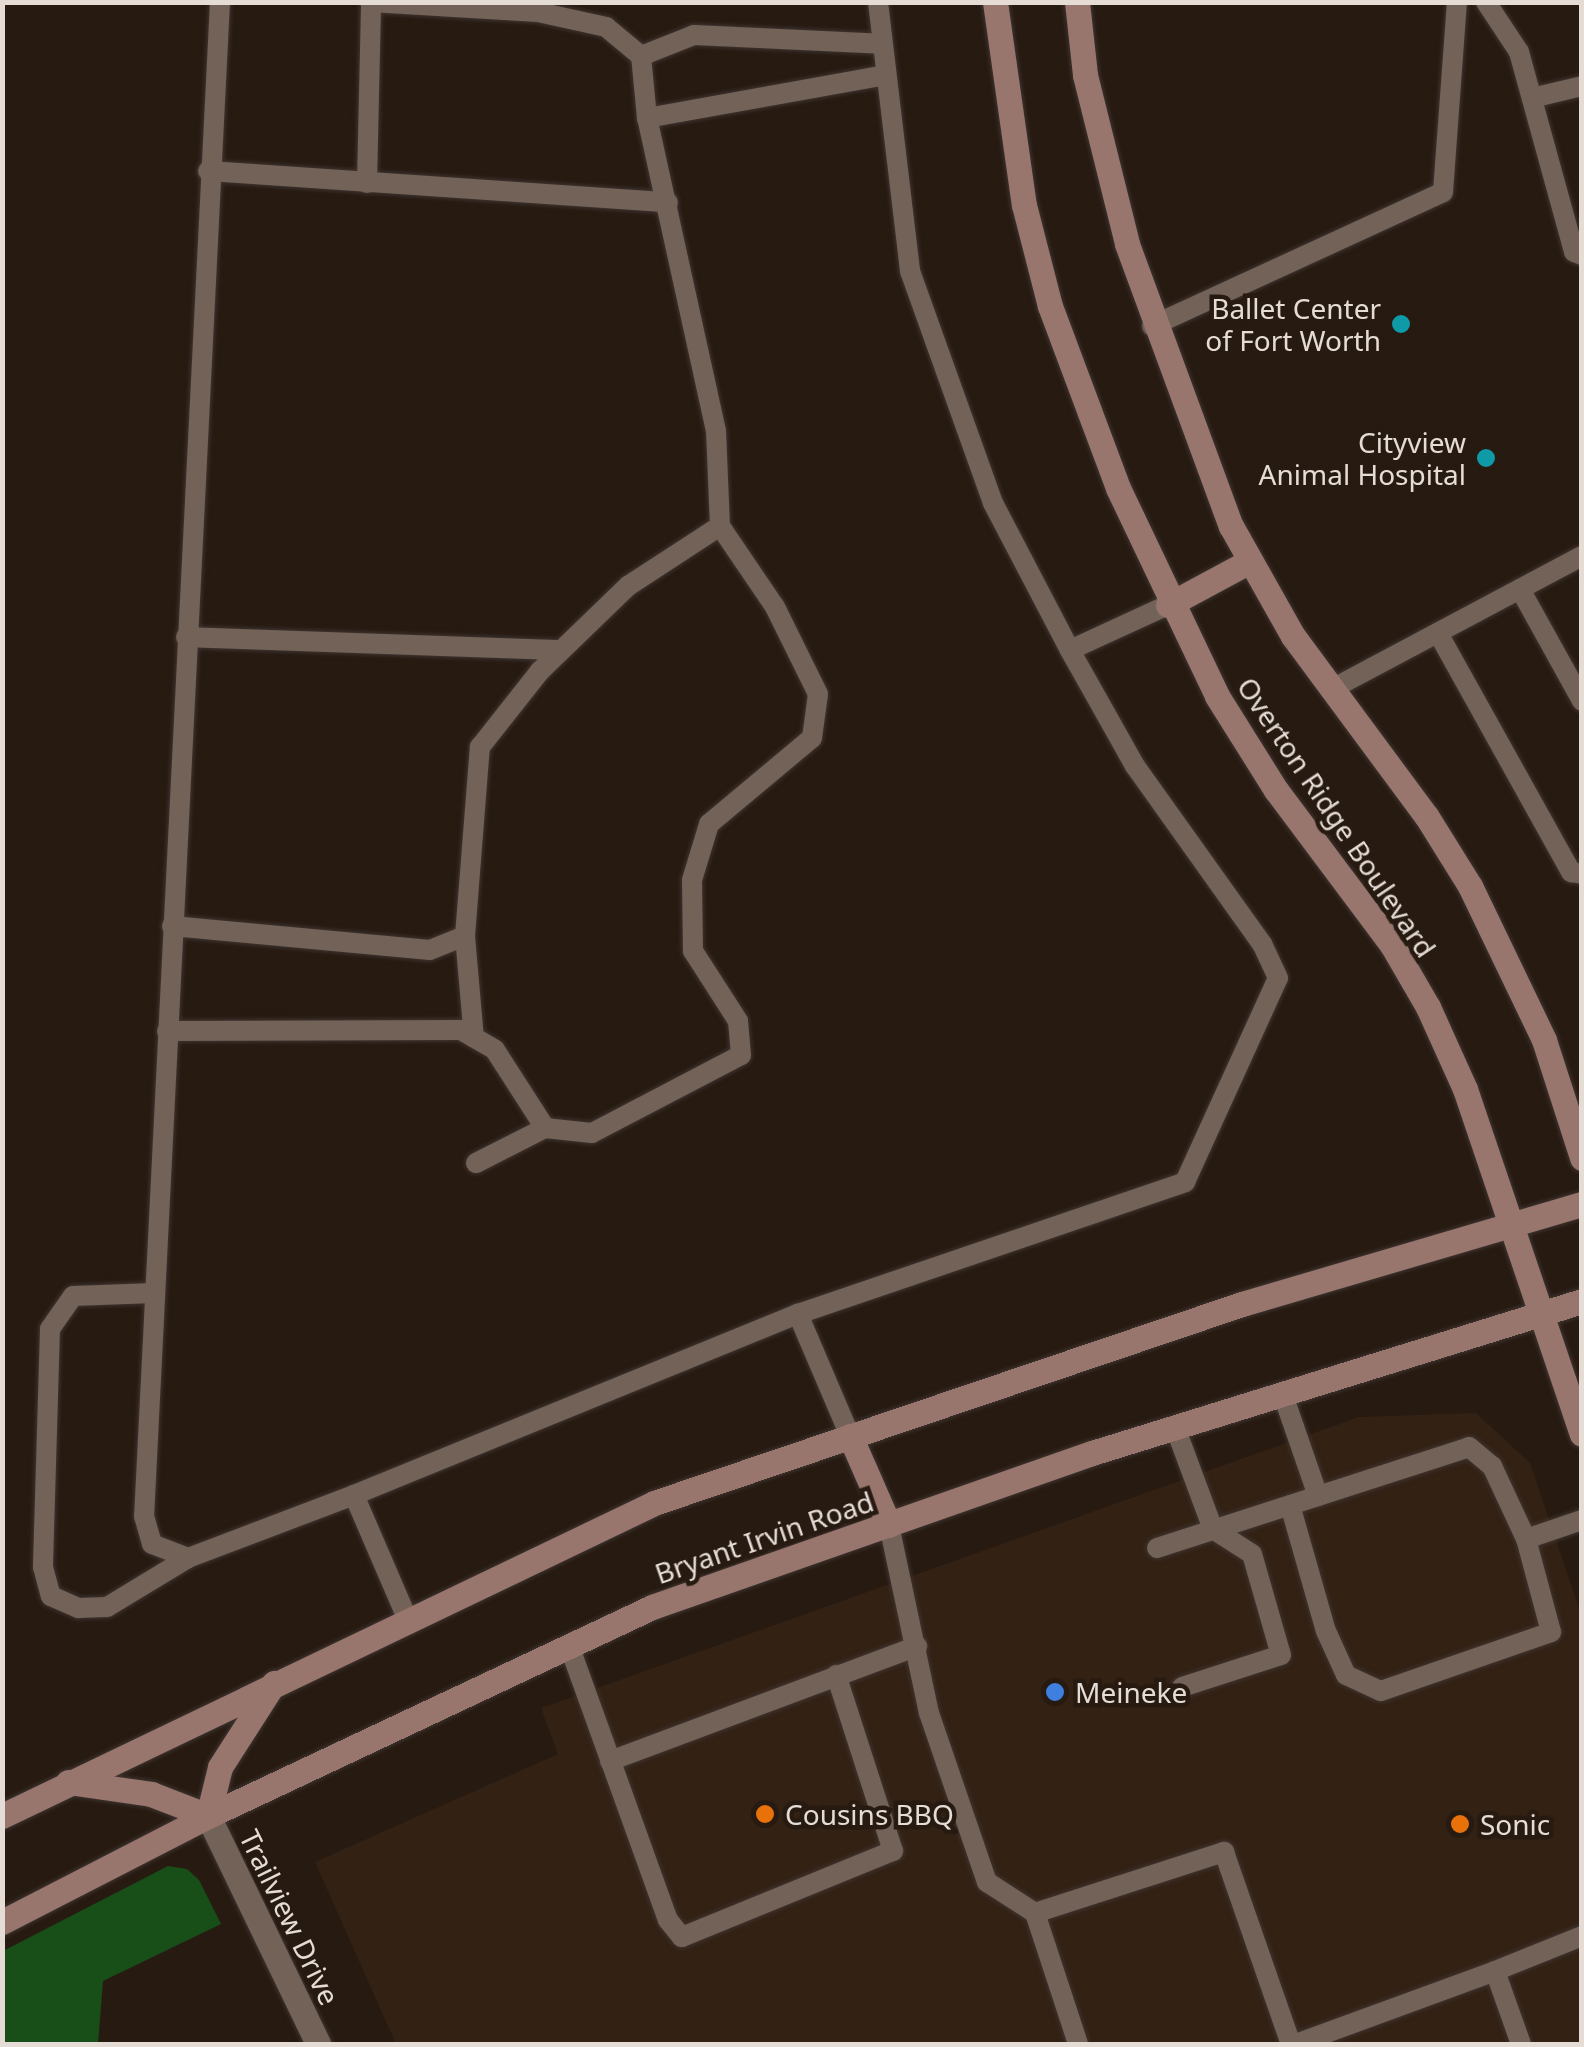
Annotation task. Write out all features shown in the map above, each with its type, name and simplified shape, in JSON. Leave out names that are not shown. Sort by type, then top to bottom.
[{"type":"main road","name":"Overton Ridge Boulevard","points":[[994,2],[1024,205],[1050,306],[1168,605],[1276,790],[1392,945],[1428,1007],[1466,1090],[1582,1434]]},
{"type":"main road","points":[[1077,2],[1101,151],[1152,326],[1248,562],[1330,690],[1427,817],[1470,886],[1544,1040],[1582,1158]]},
{"type":"main road","points":[[1168,605],[1248,562]]},
{"type":"main road","points":[[2,1816],[276,1679],[654,1503],[1242,1304],[1582,1204]]},
{"type":"main road","name":"Bryant Irvin Road","points":[[2,1922],[208,1816],[652,1608],[1175,1427],[1582,1301]]},
{"type":"main road","points":[[850,1436],[889,1526]]},
{"type":"main road","points":[[66,1782],[151,1794],[208,1816],[220,1767],[276,1679]]},
{"type":"street","name":"Trailview Drive","points":[[208,1816],[318,2044]]},
{"type":"lane","points":[[188,1558],[152,1544],[144,1516],[208,171],[220,2]]},
{"type":"lane","points":[[367,183],[371,2],[538,12],[606,27],[641,56],[648,118],[716,432],[720,526],[775,607],[818,694],[812,738],[709,824],[692,880],[692,950],[738,1022],[741,1055],[592,1133],[545,1128],[476,1163]]},
{"type":"lane","points":[[154,1293],[73,1296],[50,1329],[42,1567],[52,1596],[78,1608],[107,1607],[188,1558],[798,1314],[1186,1182],[1278,978],[1262,944],[1135,766],[992,503],[910,271],[878,2]]},
{"type":"lane","points":[[1152,326],[1443,192],[1458,2]]},
{"type":"lane","points":[[1486,2],[1519,52],[1536,98],[1574,252],[1582,256]]},
{"type":"lane","points":[[641,56],[694,35],[882,44]]},
{"type":"lane","points":[[648,118],[885,76]]},
{"type":"lane","points":[[1536,98],[1582,86]]},
{"type":"lane","points":[[208,171],[668,202]]},
{"type":"lane","points":[[474,1038],[465,936],[480,747],[561,650],[628,586],[720,526]]},
{"type":"lane","points":[[1330,690],[1582,556]]},
{"type":"lane","points":[[1520,589],[1582,701]]},
{"type":"lane","points":[[1070,650],[1168,605]]},
{"type":"lane","points":[[1438,632],[1571,872],[1582,874]]},
{"type":"lane","points":[[186,637],[561,650]]},
{"type":"lane","points":[[172,926],[430,950],[465,936]]},
{"type":"lane","points":[[167,1031],[461,1030],[495,1050],[545,1128]]},
{"type":"lane","points":[[798,1314],[850,1436]]},
{"type":"lane","points":[[1284,1395],[1318,1496]]},
{"type":"lane","points":[[1175,1427],[1213,1528],[1252,1554],[1281,1655],[1182,1688]]},
{"type":"lane","points":[[1157,1548],[1213,1528],[1469,1448],[1492,1466],[1526,1539],[1551,1632],[1382,1691],[1346,1675],[1326,1632],[1290,1505]]},
{"type":"lane","points":[[354,1494],[407,1618]]},
{"type":"lane","points":[[1526,1539],[1582,1520]]},
{"type":"lane","points":[[889,1526],[930,1713],[987,1882],[1035,1913],[1078,2044]]},
{"type":"lane","points":[[610,1761],[916,1646]]},
{"type":"lane","points":[[570,1648],[668,1920],[682,1936],[893,1851],[836,1676]]},
{"type":"lane","points":[[1035,1913],[1224,1852],[1293,2044],[1582,1936]]},
{"type":"lane","points":[[1495,1971],[1520,2044]]},
{"type":"shaded area","points":[[1476,1413],[1530,1463],[1581,1614],[1581,2044],[396,2044],[315,1862],[558,1754],[541,1708],[1359,1417]]},
{"type":"green space","points":[[168,1866],[187,1869],[199,1880],[221,1924],[103,1981],[98,2044],[3,2044],[3,1951]]},
{"type":"place","name":"Ballet Center of Fort Worth","points":[[1401,324]]},
{"type":"place","name":"Cityview Animal Hospital","points":[[1486,458]]},
{"type":"place","name":"Meineke","points":[[1055,1692]]},
{"type":"place","name":"Cousins BBQ","points":[[765,1814]]},
{"type":"place","name":"Sonic","points":[[1460,1824]]}]
